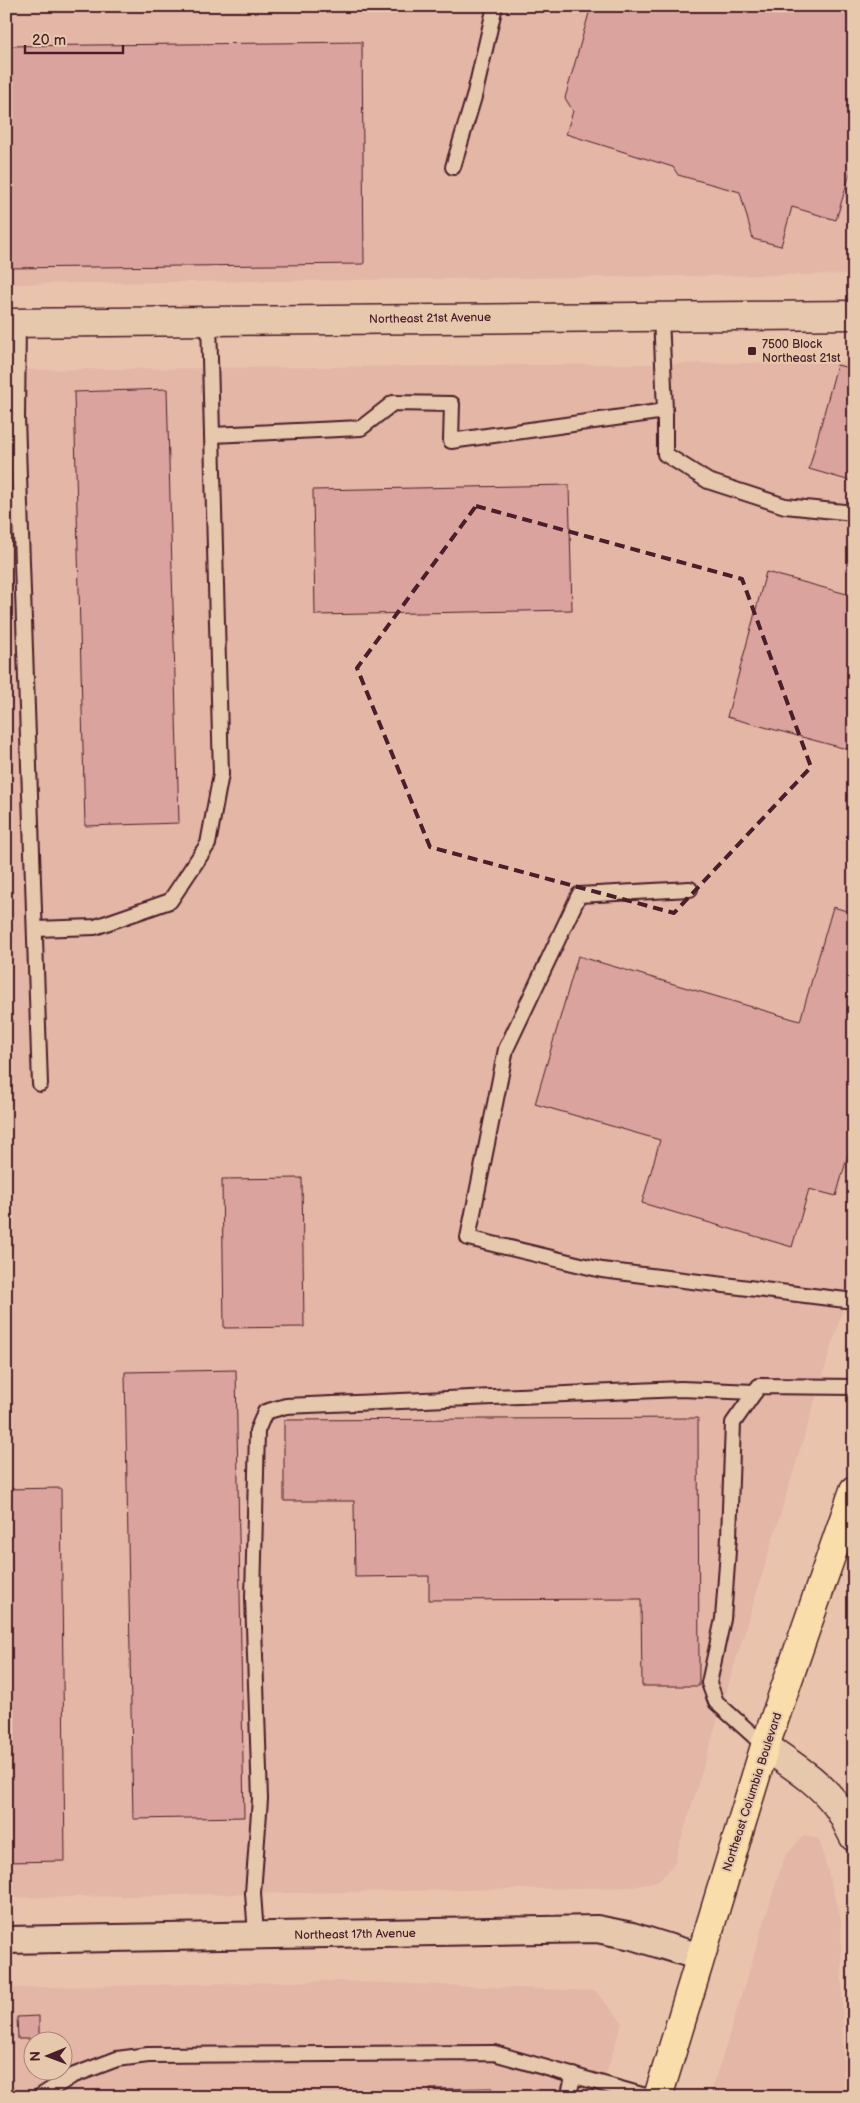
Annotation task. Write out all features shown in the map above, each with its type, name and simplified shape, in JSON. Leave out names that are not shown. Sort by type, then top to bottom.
[{"type":"main road","name":"Northeast Columbia Boulevard","points":[[658,2097],[765,1746],[854,1490]]},
{"type":"street","name":"Northeast 21st Avenue","points":[[12,323],[854,315]]},
{"type":"street","points":[[765,1746],[805,1773],[821,1789],[837,1806],[854,1837]]},
{"type":"street","name":"Northeast 17th Avenue","points":[[6,1940],[597,1929],[632,1936],[700,1957]]},
{"type":"lane","points":[[452,167],[474,97],[495,6]]},
{"type":"lane","points":[[661,316],[665,454],[708,482],[785,506],[854,513]]},
{"type":"lane","points":[[35,929],[95,927],[170,901],[208,844],[221,774],[209,321]]},
{"type":"lane","points":[[12,323],[12,418],[35,929],[40,1084]]},
{"type":"lane","points":[[212,435],[362,428],[393,403],[452,404],[451,441],[665,410]]},
{"type":"lane","points":[[690,890],[579,895],[506,1049],[468,1238],[602,1270],[854,1301]]},
{"type":"lane","points":[[765,1746],[716,1702],[708,1683],[723,1619],[729,1537],[733,1423],[759,1386],[854,1387]]},
{"type":"lane","points":[[256,1936],[253,1893],[260,1799],[253,1598],[257,1431],[265,1412],[286,1406],[671,1390],[755,1392]]},
{"type":"lane","points":[[39,2097],[72,2076],[117,2059],[148,2055],[494,2053],[649,2097]]},
{"type":"lane","points":[[568,2097],[574,2075]]},
{"type":"highlighted area","points":[[476,506],[742,579],[811,767],[674,913],[430,847],[357,668]]},
{"type":"shaded area","points":[[6,6],[854,6],[854,274],[6,284]]},
{"type":"shaded area","points":[[854,362],[854,1273],[674,1863],[666,1874],[657,1881],[634,1887],[6,1898],[6,370]]},
{"type":"shaded area","points":[[803,1836],[819,1839],[841,1920],[844,2097],[710,2097],[784,1858]]},
{"type":"shaded area","points":[[336,1981],[595,1991],[622,2022],[599,2097],[6,2097],[6,1988]]},
{"type":"building","points":[[591,6],[854,6],[854,160],[836,220],[792,207],[781,246],[753,239],[740,192],[678,175],[673,167],[566,134],[573,111],[565,98]]},
{"type":"building","points":[[362,42],[364,264],[6,268],[6,46]]},
{"type":"building","points":[[837,365],[854,369],[854,482],[809,469]]},
{"type":"building","points":[[167,389],[179,823],[85,826],[74,392]]},
{"type":"building","points":[[569,485],[572,610],[315,615],[313,490]]},
{"type":"building","points":[[766,572],[854,596],[854,751],[727,717]]},
{"type":"building","points":[[833,907],[854,913],[854,1134],[836,1196],[809,1189],[792,1247],[642,1203],[660,1140],[535,1104],[578,956],[800,1021]]},
{"type":"building","points":[[302,1178],[304,1327],[224,1328],[222,1179]]},
{"type":"building","points":[[236,1370],[244,1817],[133,1819],[125,1372]]},
{"type":"building","points":[[698,1418],[699,1686],[642,1686],[641,1599],[429,1600],[429,1576],[355,1577],[354,1501],[284,1501],[284,1420]]},
{"type":"building","points":[[61,1488],[65,1861],[6,1862],[6,1489]]},
{"type":"building","points":[[39,2016],[39,2030],[22,2030],[22,2039],[18,2039],[17,2017]]},
{"type":"building","points":[[492,2088],[492,2097],[431,2097],[430,2089]]},
{"type":"place","name":"7500 Block Northeast 21st","points":[[752,351]]}]
